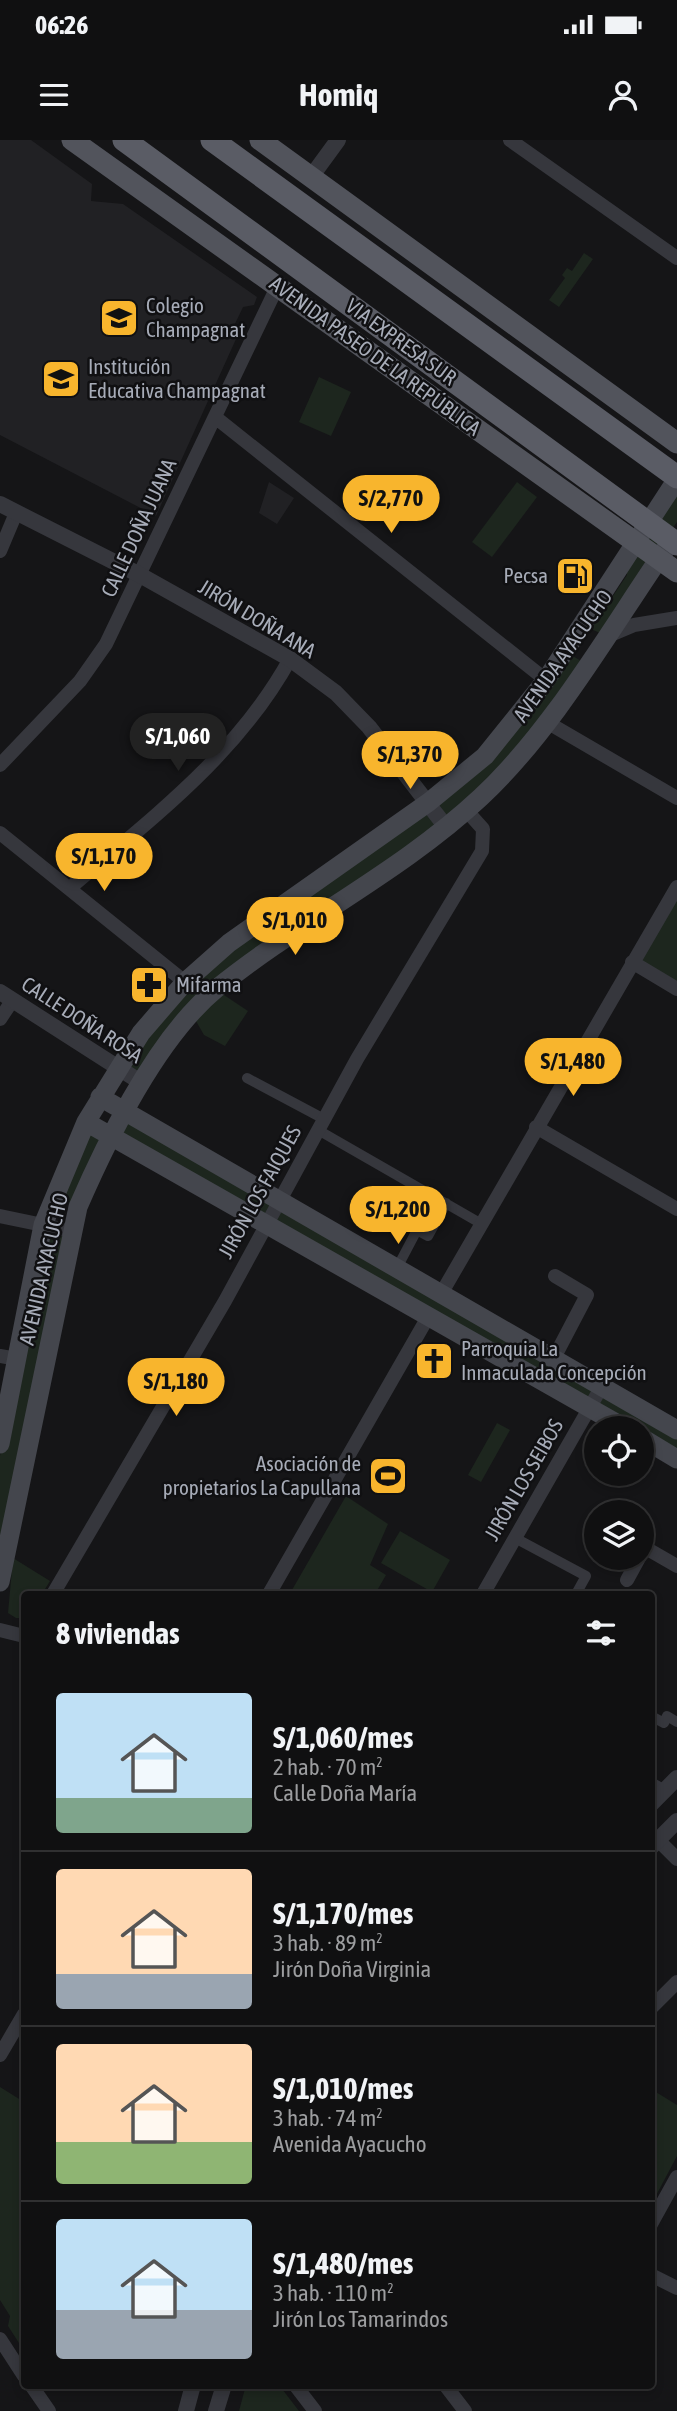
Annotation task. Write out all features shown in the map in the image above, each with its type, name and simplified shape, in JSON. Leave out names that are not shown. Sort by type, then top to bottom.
[{"type":"highway","name":"VIA EXPRESA SUR","points":[[124,140],[649,523],[675,538]]},
{"type":"highway","points":[[212,140],[677,478]]},
{"type":"main road","name":"AVENIDA PASEO DE LA REPÚBLICA","points":[[72,140],[677,572]]},
{"type":"main road","points":[[260,140],[677,443]]},
{"type":"main road","name":"AVENIDA AYACUCHO","points":[[0,1444],[8,1358],[52,1198],[86,1122],[141,1033],[185,982],[229,943],[429,802],[485,756],[546,680],[677,478]]},
{"type":"main road","name":"AVENIDA AYACUCHO","points":[[0,1582],[78,1207],[111,1136],[142,1083],[169,1043],[214,991],[446,827],[497,781],[590,660],[675,538]]},
{"type":"main road","points":[[604,638],[591,638],[586,628],[620,578],[622,564]]},
{"type":"main road","points":[[569,646],[583,646],[590,660]]},
{"type":"main road","points":[[296,896],[315,919]]},
{"type":"main road","points":[[274,911],[292,934]]},
{"type":"main road","points":[[100,1097],[677,1430]]},
{"type":"main road","points":[[86,1122],[604,1416]]},
{"type":"main road","points":[[52,1198],[78,1207]]},
{"type":"main road","points":[[654,1445],[677,1459]]},
{"type":"street","points":[[311,177],[338,140]]},
{"type":"street","points":[[510,140],[677,258]]},
{"type":"street","name":"CALLE DOÑA JUANA","points":[[0,765],[80,681],[106,644],[278,285]]},
{"type":"street","points":[[215,417],[546,680]]},
{"type":"street","name":"JIRÓN DOÑA ANA","points":[[0,504],[140,575],[290,659],[336,693],[369,727],[446,827]]},
{"type":"street","points":[[0,551],[16,513]]},
{"type":"street","points":[[604,638],[634,625],[677,618]]},
{"type":"street","points":[[70,888],[209,768],[249,722],[290,659]]},
{"type":"street","points":[[545,721],[677,798]]},
{"type":"street","name":"JIRÓN LOS FAIQUES","points":[[54,1591],[225,1301],[321,1125],[482,851],[483,829],[466,810]]},
{"type":"street","points":[[0,833],[185,982]]},
{"type":"street","points":[[442,1294],[480,1223],[677,887]]},
{"type":"street","points":[[632,962],[677,989]]},
{"type":"street","points":[[0,1019],[6,996]]},
{"type":"street","name":"CALLE DOÑA ROSA","points":[[6,996],[142,1083]]},
{"type":"street","points":[[247,1078],[480,1223]]},
{"type":"street","points":[[536,1127],[677,1209]]},
{"type":"street","points":[[397,1268],[417,1230],[428,1236],[446,1203]]},
{"type":"street","points":[[0,1216],[72,1231]]},
{"type":"street","points":[[554,1358],[587,1295],[555,1276]]},
{"type":"street","points":[[271,1591],[428,1317]]},
{"type":"street","name":"JIRÓN LOS SEIBOS","points":[[484,1591],[602,1386]]},
{"type":"street","points":[[515,1538],[586,1576],[578,1591]]},
{"type":"street","points":[[654,1553],[677,1566]]},
{"type":"street","points":[[626,1580],[632,1570]]},
{"type":"street","points":[[0,1630],[21,1635]]},
{"type":"street","points":[[655,1718],[664,1723],[667,1716],[677,1722]]},
{"type":"street","points":[[677,1821],[655,1844],[677,1860]]},
{"type":"street","points":[[655,2004],[677,1982]]},
{"type":"street","points":[[0,2055],[21,2019]]},
{"type":"street","points":[[655,2217],[677,2178]]},
{"type":"street","points":[[655,2277],[677,2288]]},
{"type":"street","points":[[0,2339],[19,2356]]},
{"type":"street","points":[[34,2389],[49,2411]]},
{"type":"street","points":[[186,2411],[192,2389]]},
{"type":"street","points":[[216,2411],[222,2389]]},
{"type":"street","points":[[298,2389],[315,2411]]},
{"type":"street","points":[[448,2389],[465,2411]]},
{"type":"shaded area","name":"Colegio Champagnat","points":[[0,140],[31,140],[92,184],[91,201],[123,204],[257,297],[254,305],[243,307],[233,328],[236,339],[156,516],[0,435]]},
{"type":"shaded area","points":[[584,253],[593,259],[559,307],[549,300],[565,278],[562,275],[567,268],[572,271]]},
{"type":"shaded area","points":[[319,377],[351,392],[331,436],[299,422]]},
{"type":"shaded area","points":[[269,482],[294,498],[277,524],[259,513]]},
{"type":"shaded area","points":[[517,482],[537,497],[492,557],[472,542]]},
{"type":"shaded area","points":[[677,489],[677,522],[600,633],[591,629],[627,575],[627,565]]},
{"type":"shaded area","points":[[568,653],[581,661],[516,750],[441,823],[443,811],[440,806],[433,805]]},
{"type":"shaded area","points":[[425,812],[436,818],[433,830],[317,915],[301,896]]},
{"type":"shaded area","points":[[677,898],[677,983],[640,961]]},
{"type":"shaded area","points":[[272,915],[285,932],[141,1076],[124,1066],[188,984]]},
{"type":"shaded area","points":[[221,993],[248,1011],[225,1046],[204,1035],[196,1021]]},
{"type":"shaded area","points":[[126,1116],[276,1200],[265,1219],[115,1135]]},
{"type":"shaded area","points":[[87,1122],[113,1136],[80,1207],[52,1198]]},
{"type":"shaded area","points":[[280,1204],[597,1388],[588,1402],[271,1224]]},
{"type":"shaded area","points":[[45,1227],[67,1234],[0,1560],[0,1456]]},
{"type":"shaded area","points":[[605,1392],[646,1416],[611,1416],[595,1407]]},
{"type":"shaded area","points":[[654,1421],[677,1434],[677,1454],[654,1441]]},
{"type":"shaded area","points":[[497,1423],[510,1430],[481,1482],[468,1475]]},
{"type":"shaded area","points":[[346,1496],[388,1524],[370,1565],[386,1575],[377,1591],[292,1590]]},
{"type":"shaded area","points":[[400,1531],[450,1560],[433,1591],[381,1563]]},
{"type":"shaded area","points":[[13,1558],[50,1581],[44,1591],[21,1591],[21,1618],[8,1613]]},
{"type":"shaded area","points":[[0,2087],[21,2100],[21,2343],[8,2326],[10,2316],[0,2300]]},
{"type":"shaded area","points":[[655,2091],[677,2105],[677,2156],[655,2197]]},
{"type":"shaded area","points":[[245,2389],[282,2389],[299,2411],[239,2411]]},
{"type":"place","name":"Colegio Champagnat","points":[[119,318]]},
{"type":"place","name":"Institución Educativa Champagnat","points":[[61,379]]},
{"type":"place","name":"Pecsa","points":[[575,576]]},
{"type":"place","name":"Mifarma","points":[[149,985]]},
{"type":"place","name":"Parroquia La Inmaculada Concepción","points":[[434,1361]]},
{"type":"place","name":"Asociación de propietarios La Capullana","points":[[388,1476]]}]
